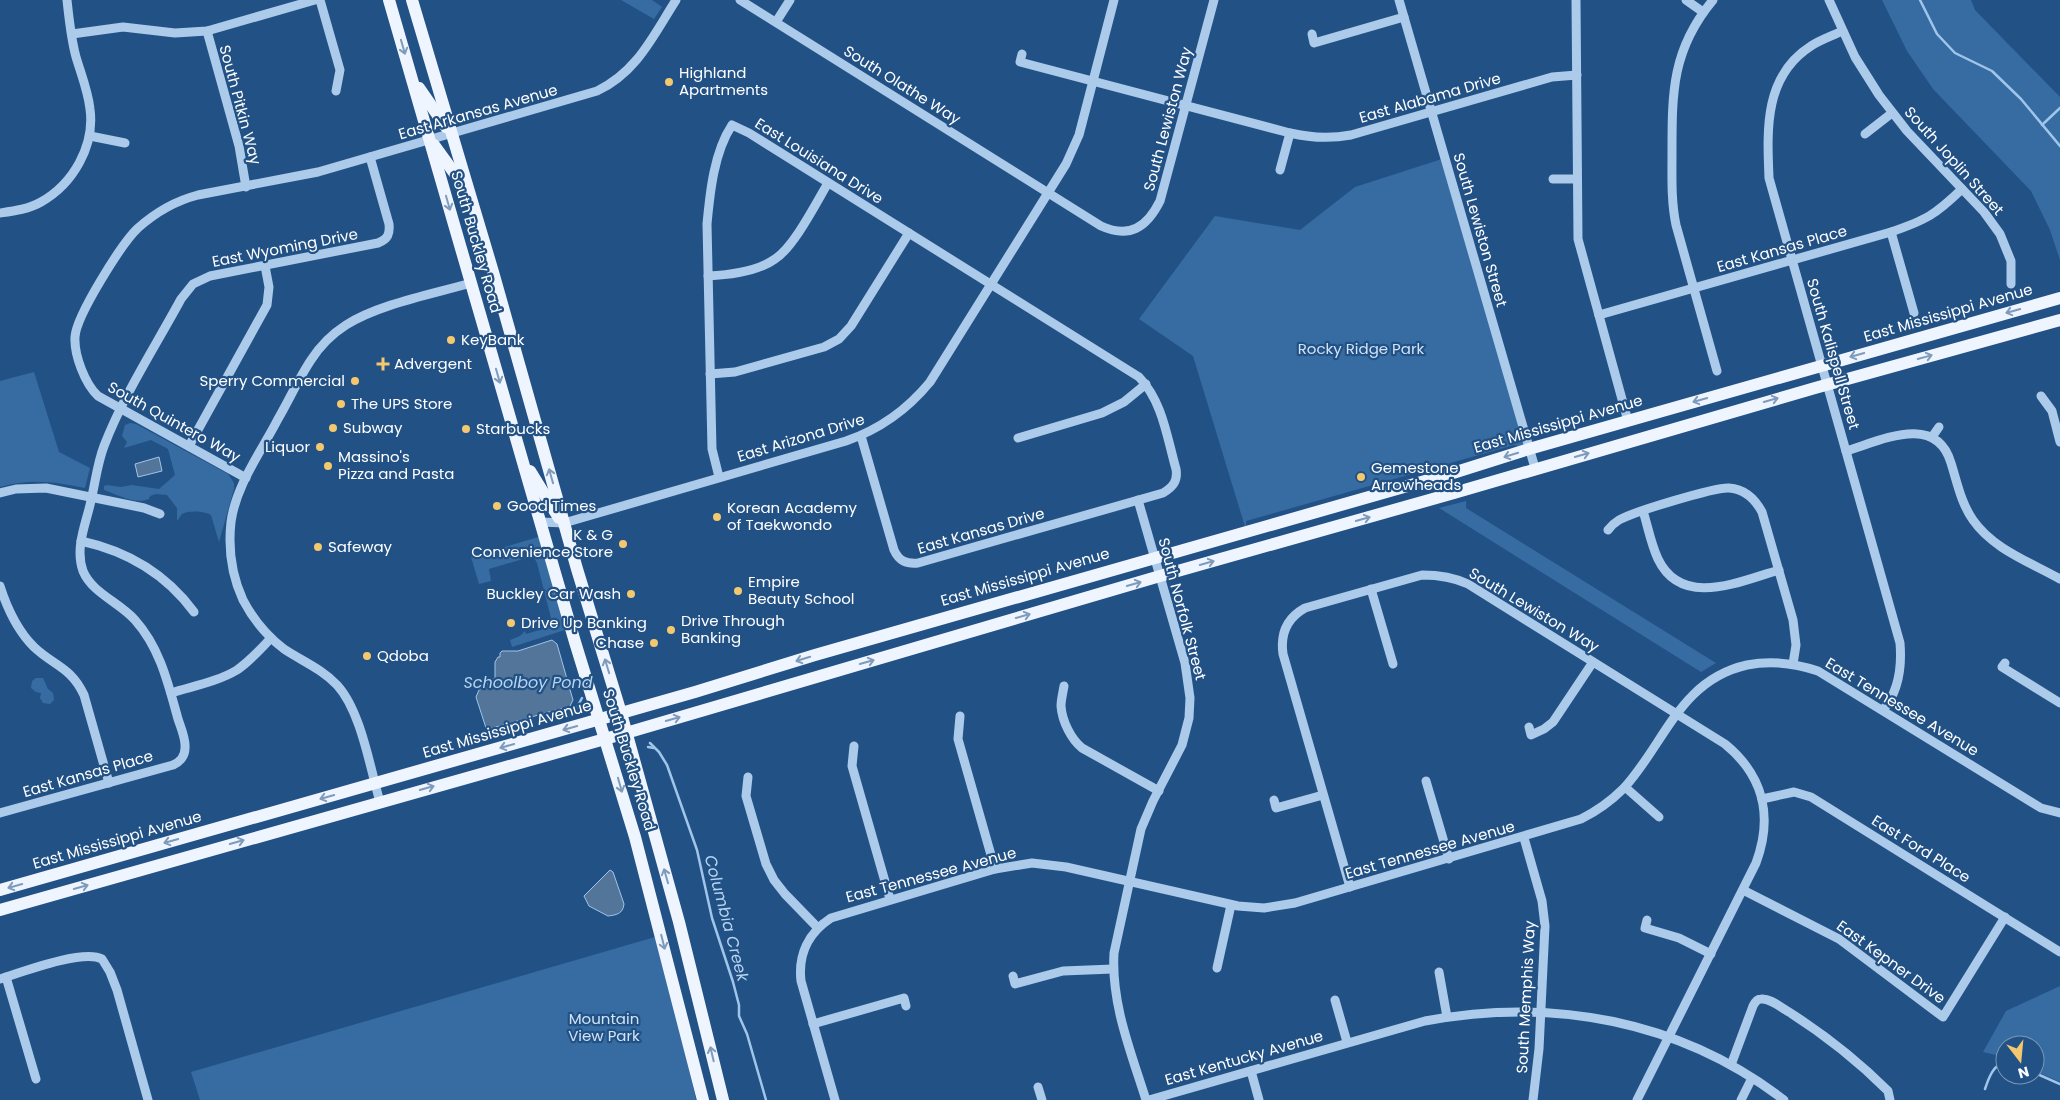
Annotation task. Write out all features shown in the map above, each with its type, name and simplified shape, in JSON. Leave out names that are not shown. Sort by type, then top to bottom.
[{"type":"main road","name":"South Buckley Road","points":[[390,0],[544,535],[606,738],[658,921],[703,1100]]},
{"type":"main road","name":"South Buckley Road","points":[[412,0],[621,713],[679,922],[723,1100]]},
{"type":"main road","points":[[410,73],[430,106],[452,134]]},
{"type":"main road","points":[[430,140],[470,195]]},
{"type":"main road","name":"East Mississippi Avenue","points":[[0,890],[621,713],[1154,557],[1453,473],[1529,449],[2060,298]]},
{"type":"main road","points":[[0,910],[626,733],[1160,576],[1445,496],[1535,468],[1828,384],[2060,320]]},
{"type":"main road","points":[[521,454],[555,513],[564,522]]},
{"type":"street","points":[[0,213],[40,203],[60,187],[71,176],[80,162],[90,136],[92,124],[89,98],[76,55],[67,0]]},
{"type":"street","points":[[72,34],[123,27],[176,33],[207,31],[316,0]]},
{"type":"street","points":[[320,0],[340,70],[336,91]]},
{"type":"street","name":"East Arkansas Avenue","points":[[246,187],[318,172],[588,94],[609,85],[619,79],[636,62],[676,0]]},
{"type":"street","name":"South Olathe Way","points":[[740,0],[1048,192]]},
{"type":"street","points":[[776,22],[790,0]]},
{"type":"street","name":"East Arizona Drive","points":[[541,522],[564,522],[861,436],[896,416],[930,382],[1033,218],[1073,150],[1114,0]]},
{"type":"street","name":"South Lewiston Way","points":[[1048,192],[1111,230],[1128,231],[1143,225],[1150,218],[1160,201],[1214,0]]},
{"type":"street","name":"South Lewiston Street","points":[[1399,0],[1535,468]]},
{"type":"street","points":[[1576,0],[1579,244],[1628,421]]},
{"type":"street","points":[[1686,0],[1703,12]]},
{"type":"street","points":[[1713,0],[1703,12],[1690,34],[1682,52],[1674,84],[1672,102],[1673,212],[1717,371]]},
{"type":"street","name":"South Joplin Street","points":[[1829,0],[1842,31],[1866,76],[1892,113],[1987,216],[2000,234],[2011,261],[2011,284]]},
{"type":"street","points":[[1312,34],[1314,42],[1404,17]]},
{"type":"street","name":"South Pitkin Way","points":[[207,31],[239,146],[246,187]]},
{"type":"street","name":"South Kalispell Street","points":[[1842,31],[1810,47],[1799,55],[1782,76],[1771,102],[1768,125],[1769,178],[1900,643],[1898,681],[1894,692],[1883,710]]},
{"type":"street","name":"East Alabama Drive","points":[[1022,54],[1020,62],[1310,138],[1336,138],[1552,77],[1577,75]]},
{"type":"street","name":"South Joplin Street","points":[[1865,134],[1892,113]]},
{"type":"street","name":"East Louisiana Drive","points":[[719,477],[712,449],[706,224],[709,200],[722,145],[732,125],[991,284]]},
{"type":"street","points":[[1280,170],[1290,133]]},
{"type":"street","points":[[90,136],[124,143]]},
{"type":"street","name":"East Wyoming Drive","points":[[182,759],[186,748],[185,743],[161,662],[144,632],[123,608],[94,587],[88,579],[80,558],[81,541],[103,448],[121,409],[181,299],[193,284],[210,276],[378,244],[384,241],[390,232],[389,224],[370,157]]},
{"type":"street","points":[[1553,179],[1577,179]]},
{"type":"street","points":[[708,276],[732,274],[776,259],[790,245],[828,183]]},
{"type":"street","name":"South Quintero Way","points":[[246,187],[198,194],[169,206],[138,228],[116,256],[80,321],[75,336],[75,345],[87,383],[98,396],[246,478]]},
{"type":"street","name":"East Kansas Place","points":[[1599,315],[1891,232],[1929,218],[1962,189]]},
{"type":"street","points":[[1891,232],[1914,313]]},
{"type":"street","points":[[710,374],[735,372],[824,347],[839,339],[851,326],[909,233]]},
{"type":"street","points":[[189,446],[267,305],[269,287],[265,266]]},
{"type":"street","points":[[380,802],[357,722],[347,699],[327,675],[284,648],[272,638],[253,616],[244,600],[233,570],[230,554],[231,521],[246,478],[312,359],[333,335],[358,318],[374,311],[471,282]]},
{"type":"street","points":[[991,284],[1130,371],[1146,384],[1159,409],[1177,475],[1175,484],[1170,489],[1138,500]]},
{"type":"street","points":[[1018,438],[1102,413],[1124,402],[1146,384]]},
{"type":"street","points":[[2041,396],[2052,411],[2060,442]]},
{"type":"street","points":[[1932,437],[1939,427]]},
{"type":"street","points":[[1846,451],[1907,433],[1923,434],[1932,437],[1940,443],[1949,456],[1965,507],[1981,530],[1999,545],[2060,578]]},
{"type":"street","name":"East Kansas Drive","points":[[861,436],[894,550],[898,558],[910,564],[1138,500]]},
{"type":"street","points":[[0,493],[16,489],[38,488],[144,508],[160,514]]},
{"type":"street","points":[[1608,530],[1620,520],[1643,511],[1722,488],[1745,493],[1758,505],[1762,512],[1779,570],[1796,634],[1793,664]]},
{"type":"street","name":"South Norfolk Street","points":[[1138,500],[1185,663],[1190,698],[1189,718],[1182,745],[1142,829],[1117,935],[1113,969],[1117,1004],[1147,1100]]},
{"type":"street","points":[[1643,511],[1659,561],[1673,578],[1688,586],[1698,589],[1715,588],[1779,570]]},
{"type":"street","name":"East Arizona Drive","points":[[544,535],[564,522]]},
{"type":"street","points":[[81,541],[116,551],[145,566],[174,587],[194,612]]},
{"type":"street","name":"South Lewiston Way","points":[[1323,794],[1283,654],[1282,644],[1286,626],[1292,617],[1305,608],[1422,575],[1446,576],[1468,584],[1676,713],[1733,751],[1750,771],[1762,799],[1765,828],[1762,848],[1743,890],[1637,1100]]},
{"type":"street","points":[[0,586],[9,612],[24,636],[46,656],[65,669],[79,684],[84,695],[109,783]]},
{"type":"street","points":[[1371,589],[1393,664]]},
{"type":"street","points":[[171,693],[214,680],[238,670],[272,638]]},
{"type":"street","points":[[1529,727],[1531,735],[1544,729],[1559,716],[1593,662]]},
{"type":"street","points":[[2005,662],[2002,667],[2060,703]]},
{"type":"street","name":"East Tennessee Avenue","points":[[818,928],[839,914],[1017,864],[1047,864],[1251,908],[1278,907],[1350,888],[1524,838],[1581,819],[1605,805],[1625,787],[1676,713],[1696,690],[1728,671],[1758,663],[1793,664],[1829,676],[2041,808],[2060,813]]},
{"type":"street","points":[[1064,686],[1061,706],[1070,735],[1076,743],[1159,791]]},
{"type":"street","points":[[960,716],[958,739],[996,869]]},
{"type":"street","points":[[854,746],[852,766],[890,899]]},
{"type":"street","name":"East Kansas Place","points":[[0,814],[173,765],[182,759]]},
{"type":"street","points":[[748,777],[746,796],[766,864],[774,880],[785,894],[818,928],[808,941],[803,953],[800,972],[835,1100]]},
{"type":"street","points":[[1426,781],[1449,859]]},
{"type":"street","points":[[1625,787],[1659,817]]},
{"type":"street","name":"East Ford Place","points":[[1762,799],[1794,792],[1811,797],[2060,952]]},
{"type":"street","points":[[1274,800],[1276,808],[1323,794],[1350,888]]},
{"type":"street","name":"South Memphis Way","points":[[1524,838],[1544,914],[1539,1049],[1533,1100]]},
{"type":"street","name":"East Kepner Drive","points":[[1743,890],[1839,939],[1943,1017],[2005,918]]},
{"type":"street","points":[[1216,968],[1231,905]]},
{"type":"street","points":[[1647,920],[1645,928],[1678,938],[1711,954]]},
{"type":"street","points":[[36,1079],[3,978],[73,958],[88,956],[102,959],[110,972],[117,990],[148,1100]]},
{"type":"street","points":[[1013,976],[1015,984],[1063,971],[1113,969]]},
{"type":"street","points":[[1439,972],[1447,1017]]},
{"type":"street","points":[[813,1024],[904,998],[906,1006]]},
{"type":"street","points":[[1731,1066],[1753,1006],[1763,999],[1772,1002],[1810,1025],[1835,1043],[1888,1091],[1890,1100]]},
{"type":"street","name":"East Kentucky Avenue","points":[[1335,1000],[1347,1042]]},
{"type":"street","name":"East Kentucky Avenue","points":[[1147,1100],[1407,1025],[1447,1017],[1492,1012],[1541,1011],[1604,1019],[1669,1037],[1731,1066],[1784,1100]]},
{"type":"street","points":[[1251,1071],[1259,1100]]},
{"type":"street","points":[[1740,1100],[1752,1078]]},
{"type":"street","points":[[1038,1087],[1042,1100]]},
{"type":"green space","points":[[621,0],[652,0],[662,7],[654,19]]},
{"type":"green space","points":[[1882,0],[1971,0],[1975,10],[2060,97],[2060,260],[2050,230],[2031,191],[1933,89],[1907,51]]},
{"type":"green space","name":"Rocky Ridge Park","points":[[1445,158],[1529,449],[1514,445],[1246,521],[1246,530],[1193,356],[1139,319],[1215,216],[1300,230],[1355,187]]},
{"type":"green space","points":[[34,372],[59,452],[90,468],[85,488],[43,482],[12,484],[0,487],[0,381]]},
{"type":"green space","points":[[130,423],[136,424],[228,474],[234,483],[234,489],[219,542],[211,515],[188,512],[182,514],[177,521],[177,508],[167,495],[156,494],[144,501],[138,501],[104,490],[104,486],[107,485],[121,487],[132,485],[159,489],[175,475],[168,449],[151,440],[124,448],[127,442],[122,436],[125,425]]},
{"type":"green space","points":[[1466,501],[1466,508],[1716,663],[1701,672],[1439,508]]},
{"type":"green space","points":[[545,535],[571,628],[512,647],[510,640],[520,636],[525,631],[526,634],[553,626],[537,563],[533,556],[489,569],[491,581],[479,584],[471,557]]},
{"type":"green space","points":[[36,678],[43,678],[48,689],[53,693],[54,700],[50,704],[43,703],[40,698],[41,693],[31,688],[32,681]]},
{"type":"green space","name":"Mountain View Park","points":[[655,937],[676,1012],[696,1100],[200,1100],[191,1072]]},
{"type":"green space","points":[[2060,986],[2060,1082],[2045,1075],[2045,1035],[1995,1035],[1995,1055],[1983,1052],[2006,1011]]},
{"type":"water","points":[[159,457],[162,471],[138,477],[135,464]]},
{"type":"water","name":"Schoolboy Pond","points":[[552,640],[557,644],[573,700],[570,706],[489,729],[486,728],[476,697],[479,690],[495,678],[495,662],[500,657],[500,653],[502,651],[518,651]]},
{"type":"water","points":[[610,870],[613,872],[624,904],[621,912],[608,916],[589,906],[584,896]]},
{"type":"waterway","points":[[1920,0],[1937,34],[1955,53],[1992,71],[2021,99],[2060,146]]},
{"type":"waterway","points":[[2042,125],[2060,108]]},
{"type":"waterway","name":"Columbia Creek","points":[[574,713],[582,698]]},
{"type":"waterway","name":"Columbia Creek","points":[[650,743],[659,752],[667,765],[697,850],[712,918],[739,1005],[739,1016],[747,1034],[766,1100]]},
{"type":"waterway","name":"Columbia Creek","points":[[648,747],[654,748]]},
{"type":"waterway","points":[[1985,1089],[1995,1068]]},
{"type":"waterway","points":[[2045,1077],[2060,1084]]},
{"type":"place","name":"Highland Apartments","points":[[669,82]]},
{"type":"place","name":"KeyBank","points":[[451,340]]},
{"type":"place","name":"Advergent","points":[[383,364]]},
{"type":"place","name":"Sperry Commercial","points":[[355,381]]},
{"type":"place","name":"The UPS Store","points":[[341,404]]},
{"type":"place","name":"Subway","points":[[333,428]]},
{"type":"place","name":"Starbucks","points":[[466,429]]},
{"type":"place","name":"Liquor","points":[[320,447]]},
{"type":"place","name":"Massino's Pizza and Pasta","points":[[328,466]]},
{"type":"place","name":"Gemestone Arrowheads","points":[[1361,477]]},
{"type":"place","name":"Good Times","points":[[497,506]]},
{"type":"place","name":"Korean Academy of Taekwondo","points":[[717,517]]},
{"type":"place","name":"K & G Convenience Store","points":[[623,544]]},
{"type":"place","name":"Safeway","points":[[318,547]]},
{"type":"place","name":"Empire Beauty School","points":[[738,591]]},
{"type":"place","name":"Buckley Car Wash","points":[[631,594]]},
{"type":"place","name":"Drive Up Banking","points":[[511,623]]},
{"type":"place","name":"Drive Through Banking","points":[[671,630]]},
{"type":"place","name":"Chase","points":[[654,643]]},
{"type":"place","name":"Qdoba","points":[[367,656]]}]
